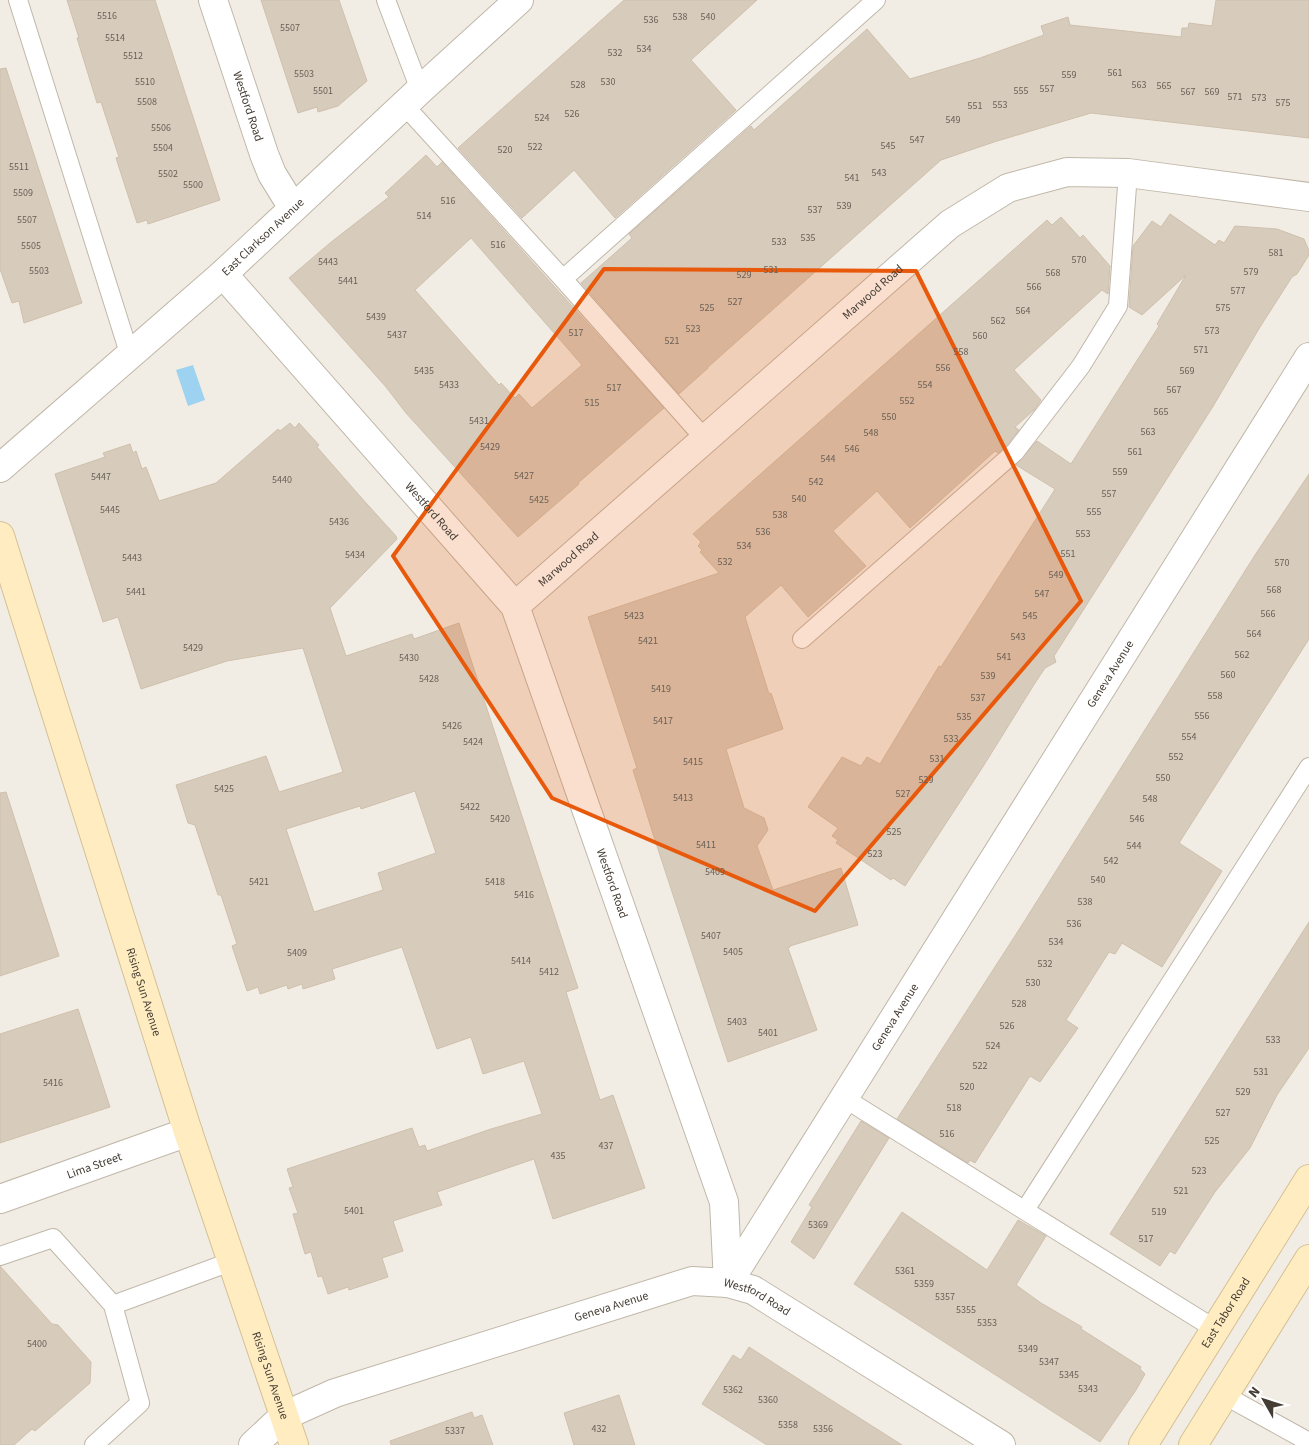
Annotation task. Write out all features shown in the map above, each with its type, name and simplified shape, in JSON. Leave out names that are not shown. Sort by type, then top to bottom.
[{"type":"main road","name":"Rising Sun Avenue","points":[[0,536],[188,1132],[294,1445]]},
{"type":"main road","name":"East Tabor Road","points":[[1143,1445],[1216,1329],[1301,1208],[1309,1179]]},
{"type":"main road","points":[[1193,1445],[1309,1259]]},
{"type":"street","name":"Westford Road","points":[[213,0],[264,154],[272,174],[293,208]]},
{"type":"street","name":"East Clarkson Avenue","points":[[0,468],[223,274],[412,97],[519,0]]},
{"type":"street","name":"Marwood Road","points":[[515,606],[950,224],[1008,188],[1067,172],[1128,173],[1309,196]]},
{"type":"street","name":"Westford Road","points":[[223,274],[515,606],[724,1202],[728,1283],[753,1290],[1001,1445]]},
{"type":"street","name":"Geneva Avenue","points":[[252,1445],[284,1416],[335,1393],[692,1281],[728,1283],[1309,357]]},
{"type":"street","name":"Lima Street","points":[[0,1199],[188,1132]]},
{"type":"lane","points":[[18,0],[130,356]]},
{"type":"lane","points":[[386,0],[412,97],[563,279],[705,440]]},
{"type":"lane","points":[[563,279],[876,0]]},
{"type":"lane","points":[[802,639],[1015,452],[1081,366],[1118,306],[1128,173]]},
{"type":"lane","points":[[1025,1210],[1309,767]]},
{"type":"lane","points":[[844,1098],[1216,1329]]},
{"type":"lane","points":[[0,1256],[53,1238],[113,1305],[140,1403],[94,1445]]},
{"type":"lane","points":[[113,1305],[232,1260]]},
{"type":"lane","points":[[1224,1395],[1309,1442]]},
{"type":"highlighted area","points":[[604,269],[916,271],[1081,601],[815,911],[552,798],[393,556]]},
{"type":"water","points":[[193,365],[205,400],[188,406],[176,370]]},
{"type":"building","points":[[67,0],[155,0],[220,200],[148,224],[147,220],[137,223],[116,158],[119,157],[101,102],[97,103]]},
{"type":"building","points":[[261,0],[339,0],[367,81],[338,106],[318,112],[317,107],[298,113]]},
{"type":"building","points":[[624,0],[757,0],[691,60],[736,110],[615,218],[574,170],[522,218],[458,148]]},
{"type":"building","points":[[1216,0],[1309,0],[1309,138],[1091,113],[941,160],[679,394],[581,283],[632,238],[629,234],[751,126],[754,130],[867,29],[910,79],[980,58],[1044,35],[1041,26],[1068,17],[1070,25],[1181,37],[1182,28],[1188,28],[1189,23],[1212,26]]},
{"type":"building","points":[[6,68],[82,303],[24,323],[19,301],[12,303],[0,269],[0,69]]},
{"type":"building","points":[[426,155],[437,167],[442,162],[664,408],[518,537],[406,413],[386,387],[289,278],[389,197],[385,193]],"holes":[[[471,238],[582,365],[532,408],[519,394],[515,398],[501,383],[499,385],[415,290]]]},
{"type":"building","points":[[1170,214],[1215,245],[1219,240],[1224,243],[1235,226],[1277,229],[1304,239],[1309,255],[1297,274],[1292,277],[1260,327],[1212,408],[1054,656],[1056,662],[1045,668],[905,886],[893,878],[891,880],[836,843],[838,840],[832,836],[838,828],[808,807],[842,757],[861,766],[867,757],[880,764],[939,666],[941,667],[1052,494],[1055,489],[1016,465],[1037,441],[1071,464],[1159,326],[1157,324],[1186,275],[1142,315],[1129,307],[1133,246],[1152,221],[1161,227]]},
{"type":"building","points":[[1061,217],[1080,238],[1083,235],[1110,266],[1108,294],[1102,290],[1014,370],[1041,400],[1034,410],[1015,427],[1019,430],[1007,445],[998,453],[995,451],[910,528],[877,491],[833,531],[866,566],[808,617],[781,585],[745,617],[769,694],[771,693],[783,729],[726,749],[744,808],[764,818],[768,830],[757,846],[773,890],[841,868],[858,925],[788,948],[817,1030],[728,1062],[654,837],[633,770],[637,768],[588,617],[719,573],[700,552],[702,550],[698,546],[701,542],[693,534],[1047,220],[1052,225]]},
{"type":"building","points":[[290,423],[295,428],[299,423],[319,445],[317,447],[397,539],[330,608],[346,656],[412,634],[414,639],[459,623],[578,988],[566,992],[600,1100],[613,1095],[645,1188],[553,1219],[534,1159],[437,1192],[442,1205],[393,1221],[403,1251],[382,1258],[388,1277],[349,1290],[348,1287],[328,1294],[322,1276],[318,1277],[311,1252],[305,1254],[293,1214],[298,1213],[289,1188],[293,1187],[287,1169],[412,1128],[419,1147],[425,1145],[427,1151],[542,1114],[524,1061],[483,1074],[471,1037],[437,1049],[402,947],[332,969],[335,979],[303,989],[302,984],[288,989],[287,985],[260,994],[258,987],[247,991],[232,946],[237,944],[221,895],[218,895],[195,825],[188,823],[176,785],[266,756],[279,792],[343,772],[303,648],[227,661],[141,689],[118,617],[103,622],[55,474],[105,457],[103,453],[130,444],[133,453],[136,451],[142,469],[146,467],[159,501],[216,483],[278,429],[280,431]],"holes":[[[415,791],[436,853],[378,873],[383,890],[314,912],[286,829],[360,806],[361,809]]]},
{"type":"building","points":[[1309,474],[1309,639],[1179,843],[1222,871],[1162,967],[1122,943],[1115,954],[1109,952],[1066,1020],[1078,1028],[1040,1082],[1030,1076],[975,1163],[970,1160],[968,1163],[897,1119],[1022,925],[1255,555]]},
{"type":"building","points":[[6,792],[59,956],[0,976],[0,793]]},
{"type":"building","points":[[1309,922],[1309,1048],[1277,1095],[1250,1148],[1215,1192],[1175,1254],[1170,1251],[1160,1266],[1110,1234]]},
{"type":"building","points":[[78,1009],[110,1107],[0,1143],[0,1034]]},
{"type":"building","points":[[861,1121],[889,1138],[814,1259],[791,1242],[812,1207],[809,1205]]},
{"type":"building","points":[[902,1212],[987,1270],[1018,1220],[1046,1236],[1016,1285],[1141,1367],[1140,1369],[1145,1374],[1100,1442],[854,1284]]},
{"type":"building","points":[[0,1266],[52,1324],[58,1325],[91,1362],[90,1383],[35,1431],[32,1429],[14,1445],[0,1445]]},
{"type":"building","points":[[749,1347],[902,1445],[767,1445],[702,1404],[733,1355],[741,1360]]},
{"type":"building","points":[[619,1395],[635,1445],[574,1445],[564,1413]]},
{"type":"building","points":[[472,1412],[474,1418],[482,1415],[493,1445],[391,1445],[390,1441]]}]
